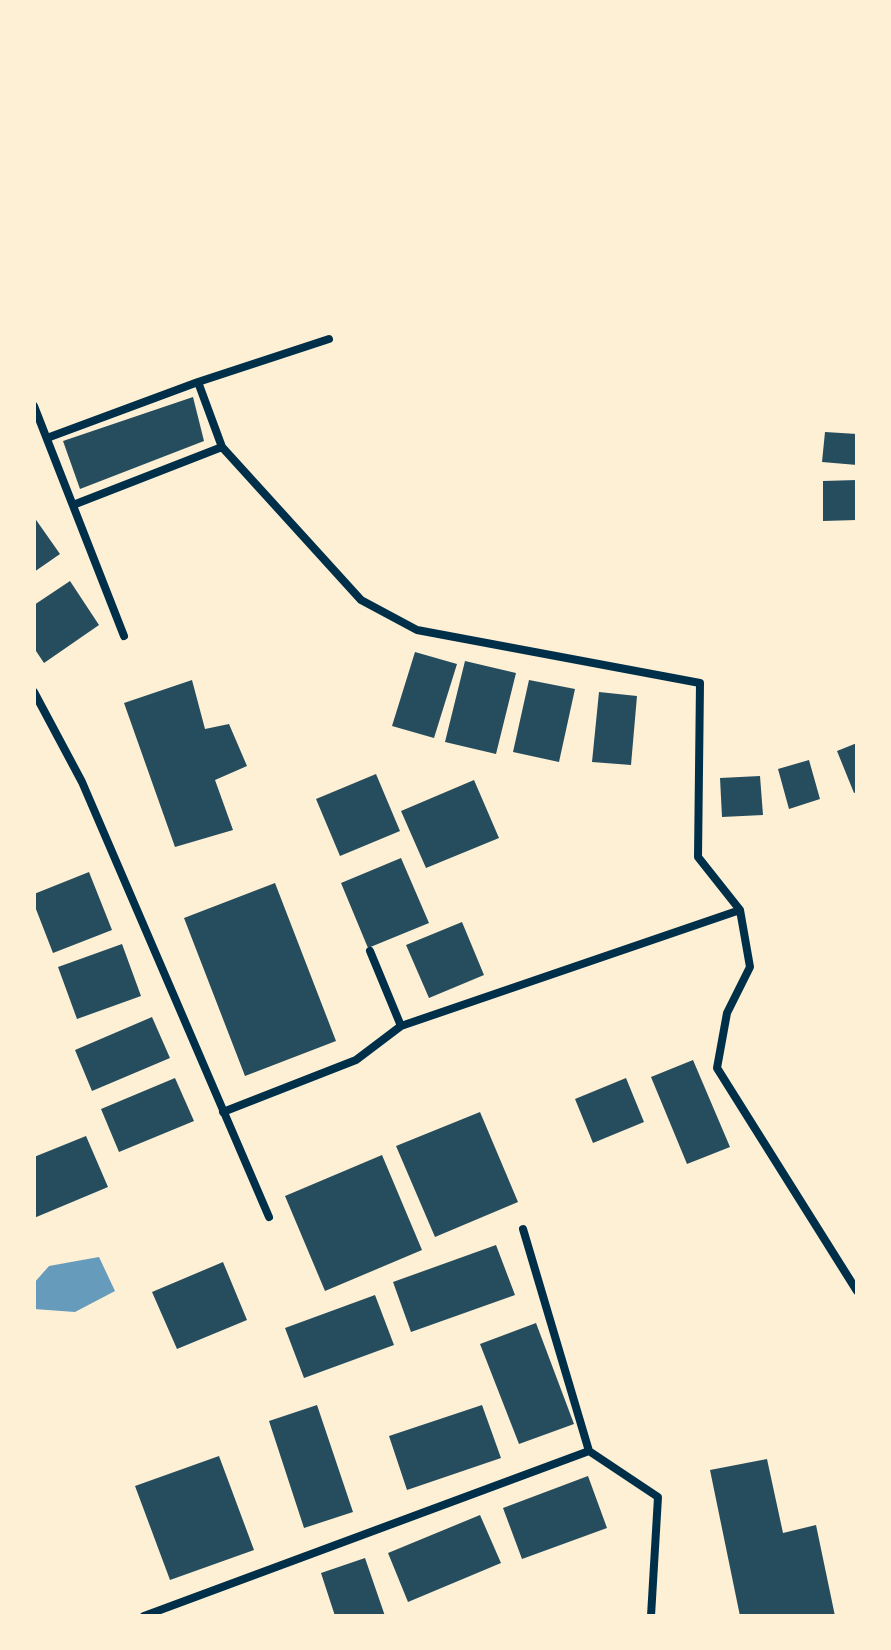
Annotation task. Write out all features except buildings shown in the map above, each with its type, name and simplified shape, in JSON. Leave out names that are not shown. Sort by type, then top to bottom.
[{"type":"street","points":[[47,438],[198,382],[329,339]]},
{"type":"street","points":[[198,382],[222,447],[361,600],[417,630],[700,683],[698,857],[740,910],[750,967],[727,1013],[717,1068],[857,1291]]},
{"type":"street","points":[[34,406],[124,636]]},
{"type":"street","points":[[73,505],[222,447]]},
{"type":"street","points":[[34,692],[82,782],[269,1217]]},
{"type":"street","points":[[223,1112],[356,1060],[401,1026],[740,910]]},
{"type":"street","points":[[370,951],[401,1026]]},
{"type":"street","points":[[523,1229],[589,1451],[658,1497],[651,1616]]},
{"type":"street","points":[[144,1616],[589,1451]]},
{"type":"water","points":[[99,1257],[115,1291],[75,1312],[34,1309],[34,1283],[49,1266]]}]
